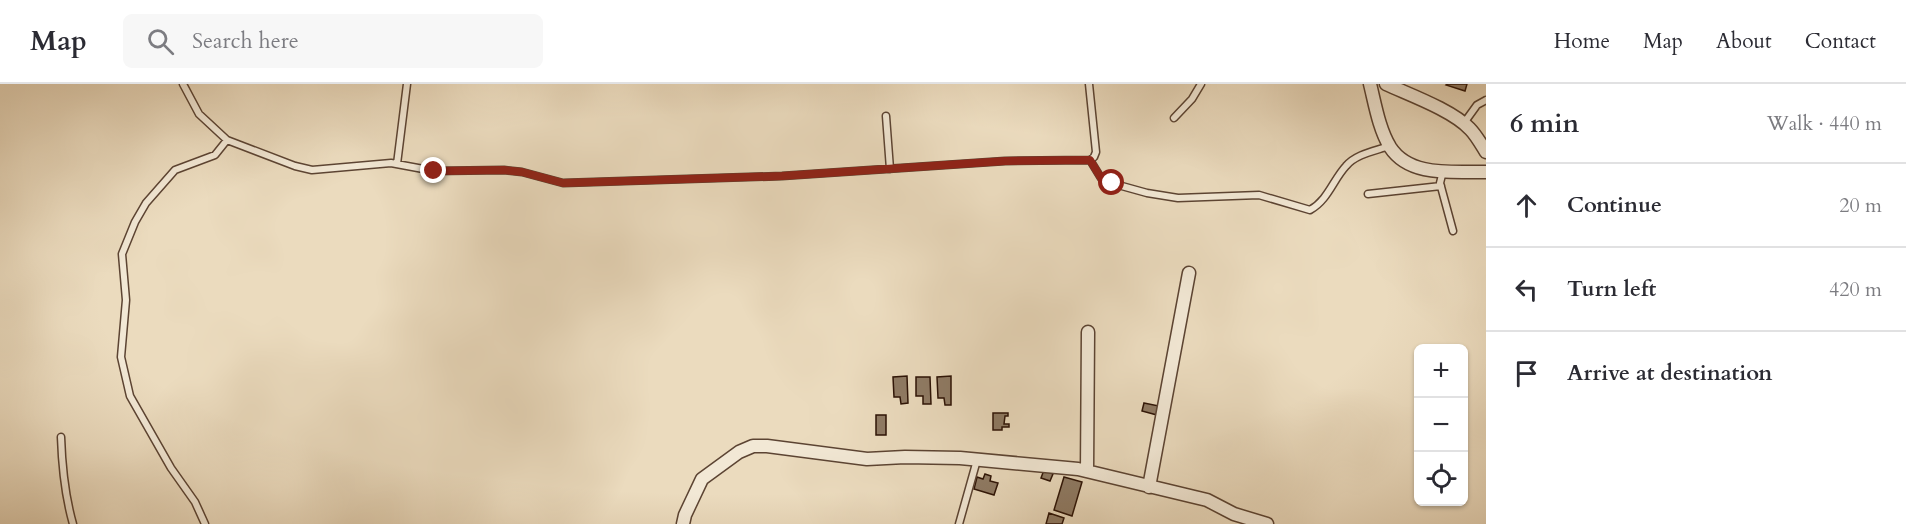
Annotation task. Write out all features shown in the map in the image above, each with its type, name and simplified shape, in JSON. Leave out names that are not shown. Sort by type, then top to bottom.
[{"type":"street","points":[[1370,84],[1390,146],[1411,164],[1433,171],[1486,172]]},
{"type":"street","points":[[1386,84],[1403,88],[1464,123],[1472,130],[1486,152]]},
{"type":"street","points":[[1149,487],[1189,273]]},
{"type":"street","points":[[1087,471],[1088,332]]},
{"type":"street","points":[[683,524],[702,479],[739,452],[753,446],[787,447],[867,459],[905,457],[977,460],[1087,471],[1207,500],[1241,520],[1267,524]]},
{"type":"street","points":[[688,510],[693,524]]},
{"type":"lane","points":[[183,84],[199,114],[227,140],[295,166],[322,171],[369,164],[397,164],[434,171],[504,170],[522,172],[563,183],[782,176],[1005,161],[1090,160],[1096,152],[1089,84]]},
{"type":"lane","points":[[397,164],[407,84]]},
{"type":"lane","points":[[1174,118],[1192,99],[1201,84]]},
{"type":"lane","points":[[1464,123],[1477,105],[1486,100]]},
{"type":"lane","points":[[886,116],[890,169]]},
{"type":"lane","points":[[205,524],[195,502],[171,468],[130,396],[122,357],[126,300],[122,254],[135,222],[146,203],[175,170],[215,155],[227,140]]},
{"type":"lane","points":[[1090,160],[1101,178],[1147,193],[1178,198],[1259,195],[1310,210],[1321,202],[1345,166],[1352,160],[1390,146]]},
{"type":"lane","points":[[1443,171],[1441,186],[1453,231]]},
{"type":"lane","points":[[1368,194],[1441,186]]},
{"type":"lane","points":[[61,437],[62,462],[67,488],[66,501],[73,524]]},
{"type":"lane","points":[[959,524],[977,460]]},
{"type":"building","points":[[1447,84],[1467,84],[1465,91]]},
{"type":"building","points":[[907,376],[908,403],[901,404],[900,397],[894,397],[893,377]]},
{"type":"building","points":[[951,376],[951,405],[945,405],[944,398],[938,398],[937,377]]},
{"type":"building","points":[[916,377],[930,377],[931,404],[923,404],[923,396],[916,396]]},
{"type":"building","points":[[1144,403],[1159,406],[1157,415],[1142,411]]},
{"type":"building","points":[[993,413],[1008,413],[1004,424],[1009,424],[1009,427],[993,430]]},
{"type":"building","points":[[876,415],[886,415],[886,435],[876,435]]},
{"type":"building","points":[[1044,470],[1053,474],[1050,481],[1041,478]]},
{"type":"building","points":[[985,474],[991,476],[990,481],[998,483],[994,495],[974,489],[977,477],[983,479]]},
{"type":"building","points":[[1064,477],[1082,482],[1072,516],[1054,510]]},
{"type":"building","points":[[1049,513],[1064,518],[1062,524],[1046,524]]},
{"type":"route","points":[[434,171],[504,170],[522,172],[563,183],[782,176],[1005,161],[1090,160],[1097,174],[1112,183]]}]
